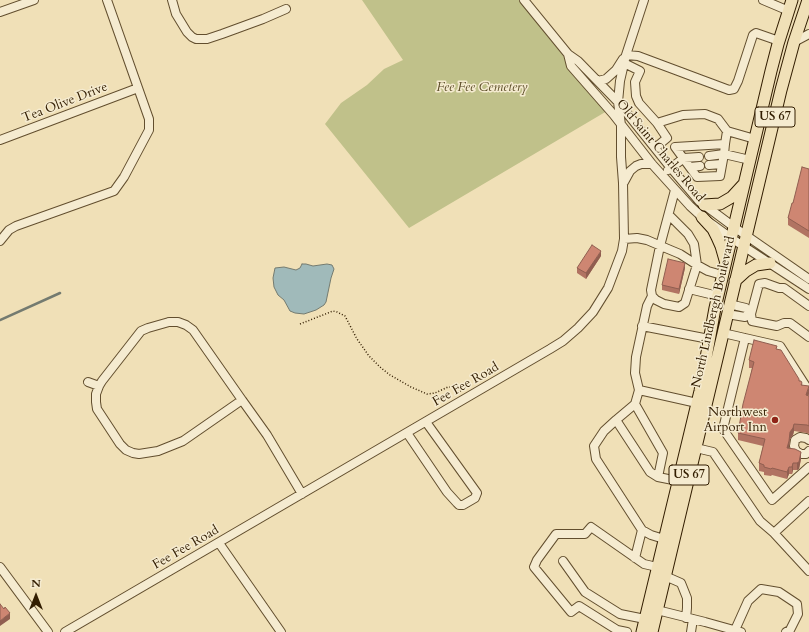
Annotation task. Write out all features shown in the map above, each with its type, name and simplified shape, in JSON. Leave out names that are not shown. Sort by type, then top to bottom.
[{"type":"highway","name":"North Lindbergh Boulevard","points":[[642,632],[697,403],[722,275],[764,98],[779,41],[792,0]]},
{"type":"highway","name":"North Lindbergh Boulevard","points":[[652,632],[781,90],[794,42],[808,0]]},
{"type":"highway","points":[[704,205],[720,204],[732,197],[744,183]]},
{"type":"highway","points":[[702,217],[718,238],[726,262]]},
{"type":"highway","points":[[735,282],[746,271],[756,265],[770,263]]},
{"type":"street","points":[[0,12],[34,0]]},
{"type":"street","points":[[0,241],[9,230],[16,226],[114,191],[124,176],[149,130],[149,118],[107,0]]},
{"type":"street","points":[[172,0],[176,14],[187,32],[192,37],[202,40],[263,19],[286,9]]},
{"type":"street","name":"Old Saint Charles Road","points":[[524,0],[568,54],[578,61],[618,102],[699,201],[732,233]]},
{"type":"street","name":"Fee Fee Road","points":[[65,632],[550,349],[578,328],[593,312],[608,288],[622,252],[624,240],[621,157],[622,125],[618,102],[620,81],[625,59],[644,0]]},
{"type":"street","points":[[763,0],[773,2],[789,11]]},
{"type":"street","points":[[598,81],[606,79],[625,59],[638,56],[729,90],[734,89],[753,35],[756,33],[779,41]]},
{"type":"street","points":[[794,42],[809,34]]},
{"type":"street","name":"Old Saint Charles Road","points":[[568,54],[571,66],[622,125],[652,164],[690,206],[702,217],[809,278]]},
{"type":"street","points":[[625,59],[640,71],[636,82],[636,96],[639,103],[676,147],[696,177],[720,176],[727,131]]},
{"type":"street","name":"Tea Olive Drive","points":[[0,140],[138,88]]},
{"type":"street","points":[[657,123],[683,115],[705,114],[718,119],[727,131],[755,139]]},
{"type":"street","points":[[655,148],[667,138]]},
{"type":"street","points":[[676,147],[725,144]]},
{"type":"street","points":[[709,156],[724,154],[750,160]]},
{"type":"street","points":[[662,174],[684,158],[699,156]]},
{"type":"street","points":[[623,183],[633,168],[641,164],[652,164]]},
{"type":"street","points":[[710,165],[722,164]]},
{"type":"street","points":[[690,167],[700,166]]},
{"type":"street","points":[[664,539],[651,535],[642,530],[596,459],[594,446],[604,431],[635,404],[639,390],[635,373],[636,357],[647,306],[652,296],[651,290],[660,246],[675,190]]},
{"type":"street","points":[[652,296],[664,304],[679,306],[685,303],[697,265],[694,244],[688,234],[669,215]]},
{"type":"street","points":[[624,240],[637,238],[647,240],[680,254],[708,271],[722,275]]},
{"type":"street","name":"Old Saint Charles Road","points":[[745,241],[770,263],[809,289]]},
{"type":"street","points":[[784,288],[791,277]]},
{"type":"street","points":[[750,314],[759,284],[765,283],[779,288],[784,288],[809,306]]},
{"type":"street","points":[[688,293],[718,296]]},
{"type":"street","points":[[728,309],[746,308],[752,321],[777,326],[784,323],[790,323],[809,337]]},
{"type":"street","points":[[242,400],[182,441],[158,451],[139,454],[126,450],[120,444],[97,409],[96,394],[102,381],[141,331],[168,322],[186,324],[192,330],[242,400],[267,435],[302,494]]},
{"type":"street","points":[[642,326],[709,339]]},
{"type":"street","points":[[723,333],[780,346],[807,388],[809,388]]},
{"type":"street","points":[[745,338],[723,429],[772,500],[809,467]]},
{"type":"street","points":[[88,382],[99,386]]},
{"type":"street","points":[[639,390],[697,403]]},
{"type":"street","points":[[635,404],[662,453],[658,477]]},
{"type":"street","points":[[616,420],[650,472],[658,477],[678,481]]},
{"type":"street","points":[[406,433],[447,492],[459,505],[463,505],[475,498],[477,493],[426,422]]},
{"type":"street","points":[[809,440],[800,437],[795,440],[794,446],[794,449],[798,453],[803,454],[809,452]]},
{"type":"street","points":[[696,448],[713,452],[760,521],[774,532],[809,571]]},
{"type":"street","points":[[774,532],[809,501]]},
{"type":"street","points":[[585,592],[579,606],[571,612],[534,567],[537,560],[556,534],[585,534],[591,527],[644,564],[657,567]]},
{"type":"street","points":[[635,558],[642,530]]},
{"type":"street","points":[[219,542],[280,632]]},
{"type":"street","points":[[563,561],[585,592],[620,614],[645,619]]},
{"type":"street","points":[[0,567],[48,632]]},
{"type":"street","points":[[665,576],[681,583],[687,598],[691,632]]},
{"type":"street","points":[[657,610],[738,631],[748,601],[761,589],[779,592],[797,604],[798,614],[790,630],[786,632]]},
{"type":"street","points":[[579,606],[617,630],[627,632]]},
{"type":"path","points":[[300,324],[333,311],[337,312],[345,316],[369,356],[390,375],[410,387],[427,394],[435,393],[448,387],[453,387],[457,388],[467,398]]},
{"type":"green space","name":"Fee Fee Cemetery","points":[[362,0],[519,0],[607,111],[409,228],[325,124],[341,103],[367,85],[384,69],[403,60]]},
{"type":"water","points":[[302,264],[313,266],[327,264],[332,265],[334,269],[324,305],[316,310],[304,314],[290,311],[284,300],[278,295],[274,287],[273,278],[275,268],[284,267],[296,270],[300,268]]},
{"type":"building","points":[[802,167],[809,169],[809,231],[788,218]]},
{"type":"building","points":[[592,245],[601,251],[586,273],[577,268]]},
{"type":"building","points":[[668,259],[685,263],[679,289],[662,285]]},
{"type":"building","name":"Northwest Airport Inn","points":[[754,340],[777,346],[776,349],[781,350],[799,381],[801,381],[801,385],[809,386],[806,395],[809,396],[809,426],[794,424],[790,432],[787,448],[795,449],[801,452],[799,462],[793,463],[792,467],[789,467],[787,472],[764,467],[764,465],[759,463],[765,439],[738,433],[743,404],[754,362],[749,360]]},
{"type":"building","points":[[0,604],[10,613],[0,621]]},
{"type":"waterway","points":[[0,320],[60,293]]},
{"type":"place","name":"Northwest Airport Inn","points":[[775,420]]}]
